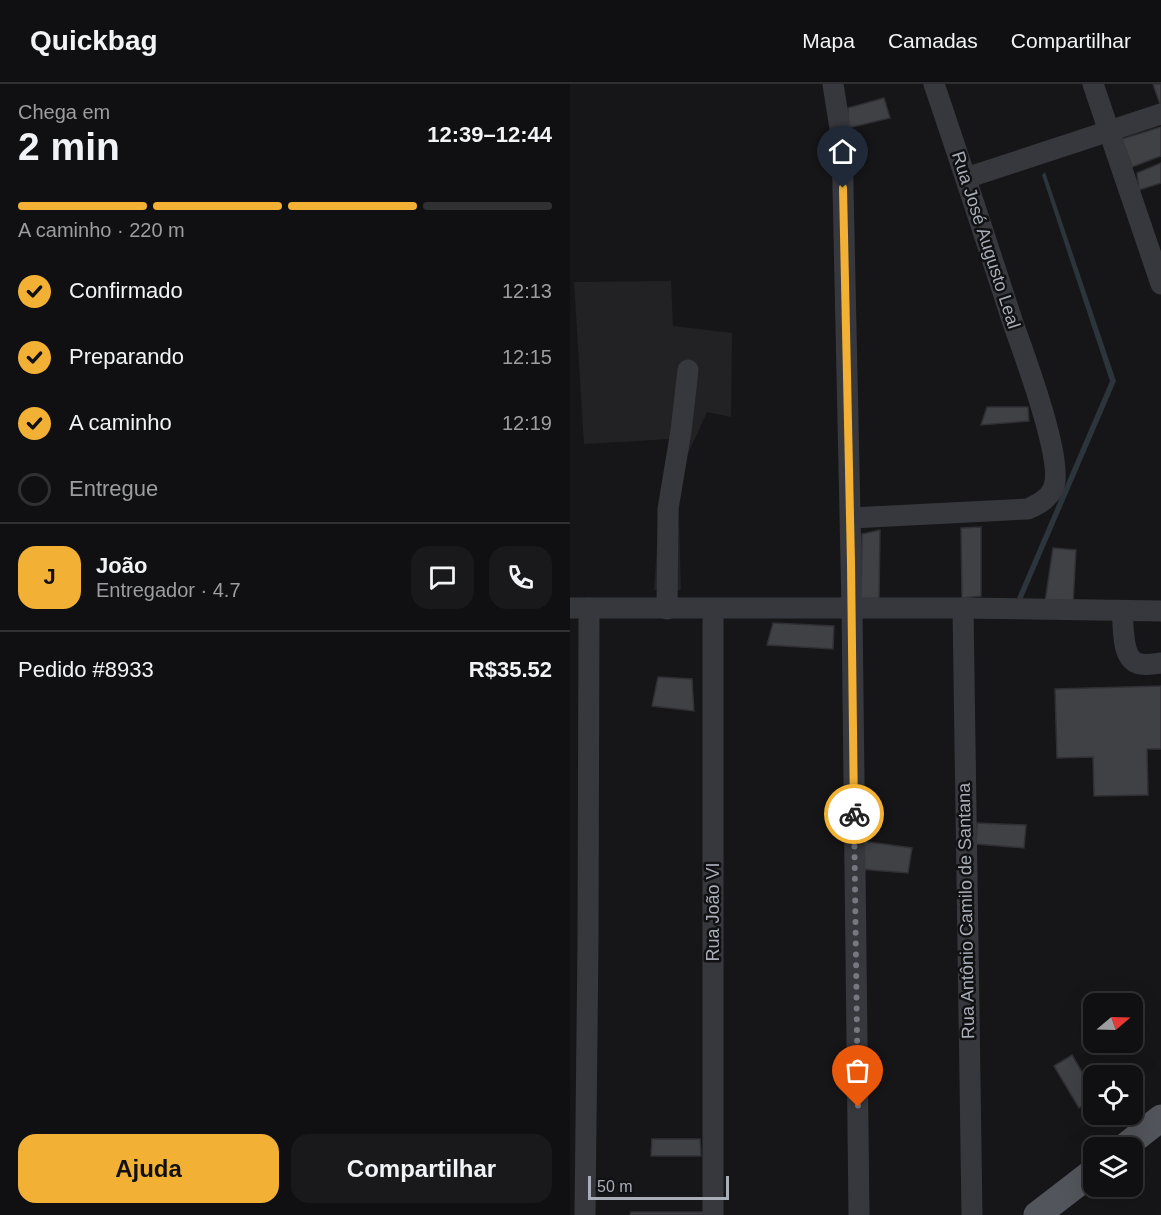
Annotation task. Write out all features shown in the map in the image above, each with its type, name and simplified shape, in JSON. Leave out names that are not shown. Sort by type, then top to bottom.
[{"type":"main road","points":[[1137,1137],[1161,1118]]},
{"type":"main road","points":[[1037,1215],[1083,1179]]},
{"type":"street","points":[[833,84],[842,141],[852,608],[859,1215]]},
{"type":"street","name":"Rua José Augusto Leal","points":[[850,518],[1028,509],[1040,504],[1054,486],[1056,473],[1054,453],[1038,397],[934,84]]},
{"type":"street","points":[[1093,84],[1161,284]]},
{"type":"street","points":[[966,178],[1161,114]]},
{"type":"street","points":[[666,609],[668,509],[688,370]]},
{"type":"street","points":[[585,1215],[588,941],[580,608],[963,608],[1161,611]]},
{"type":"street","name":"Rua Antônio Camilo de Santana","points":[[963,608],[972,1215]]},
{"type":"street","name":"Rua João VI","points":[[713,609],[713,1215]]},
{"type":"street","points":[[1122,610],[1126,650],[1130,658],[1143,665],[1161,663]]},
{"type":"shaded area","points":[[1045,172],[1116,381],[1022,600],[1017,598],[1110,381],[1042,175]]},
{"type":"shaded area","points":[[671,281],[673,326],[732,333],[731,417],[707,412],[678,476],[681,590],[654,590],[660,500],[670,439],[584,444],[574,282]]},
{"type":"building","points":[[1153,84],[1161,84],[1161,107]]},
{"type":"building","points":[[884,98],[890,118],[848,128],[848,108]]},
{"type":"building","points":[[1161,127],[1161,156],[1132,167],[1122,139]]},
{"type":"building","points":[[1161,163],[1161,183],[1139,190],[1137,173]]},
{"type":"building","points":[[987,407],[1028,407],[1029,421],[981,425]]},
{"type":"building","points":[[981,527],[981,596],[962,598],[961,528]]},
{"type":"building","points":[[880,530],[879,598],[861,599],[862,534]]},
{"type":"building","points":[[1053,548],[1076,550],[1073,604],[1045,602]]},
{"type":"building","points":[[773,623],[834,626],[833,649],[767,645]]},
{"type":"building","points":[[658,677],[692,679],[694,711],[652,706]]},
{"type":"building","points":[[1161,686],[1161,749],[1147,749],[1148,795],[1094,796],[1093,757],[1057,758],[1055,689]]},
{"type":"building","points":[[977,823],[1026,825],[1024,848],[976,844]]},
{"type":"building","points":[[862,841],[912,848],[908,873],[858,869]]},
{"type":"building","points":[[1072,1055],[1083,1074],[1083,1105],[1079,1108],[1054,1066]]},
{"type":"building","points":[[652,1139],[700,1139],[701,1156],[651,1156]]},
{"type":"building","points":[[631,1212],[705,1212],[705,1215],[630,1215]]},
{"type":"way so far","points":[[854,814],[858,1107]]},
{"type":"route","points":[[843,188],[854,814]]}]
